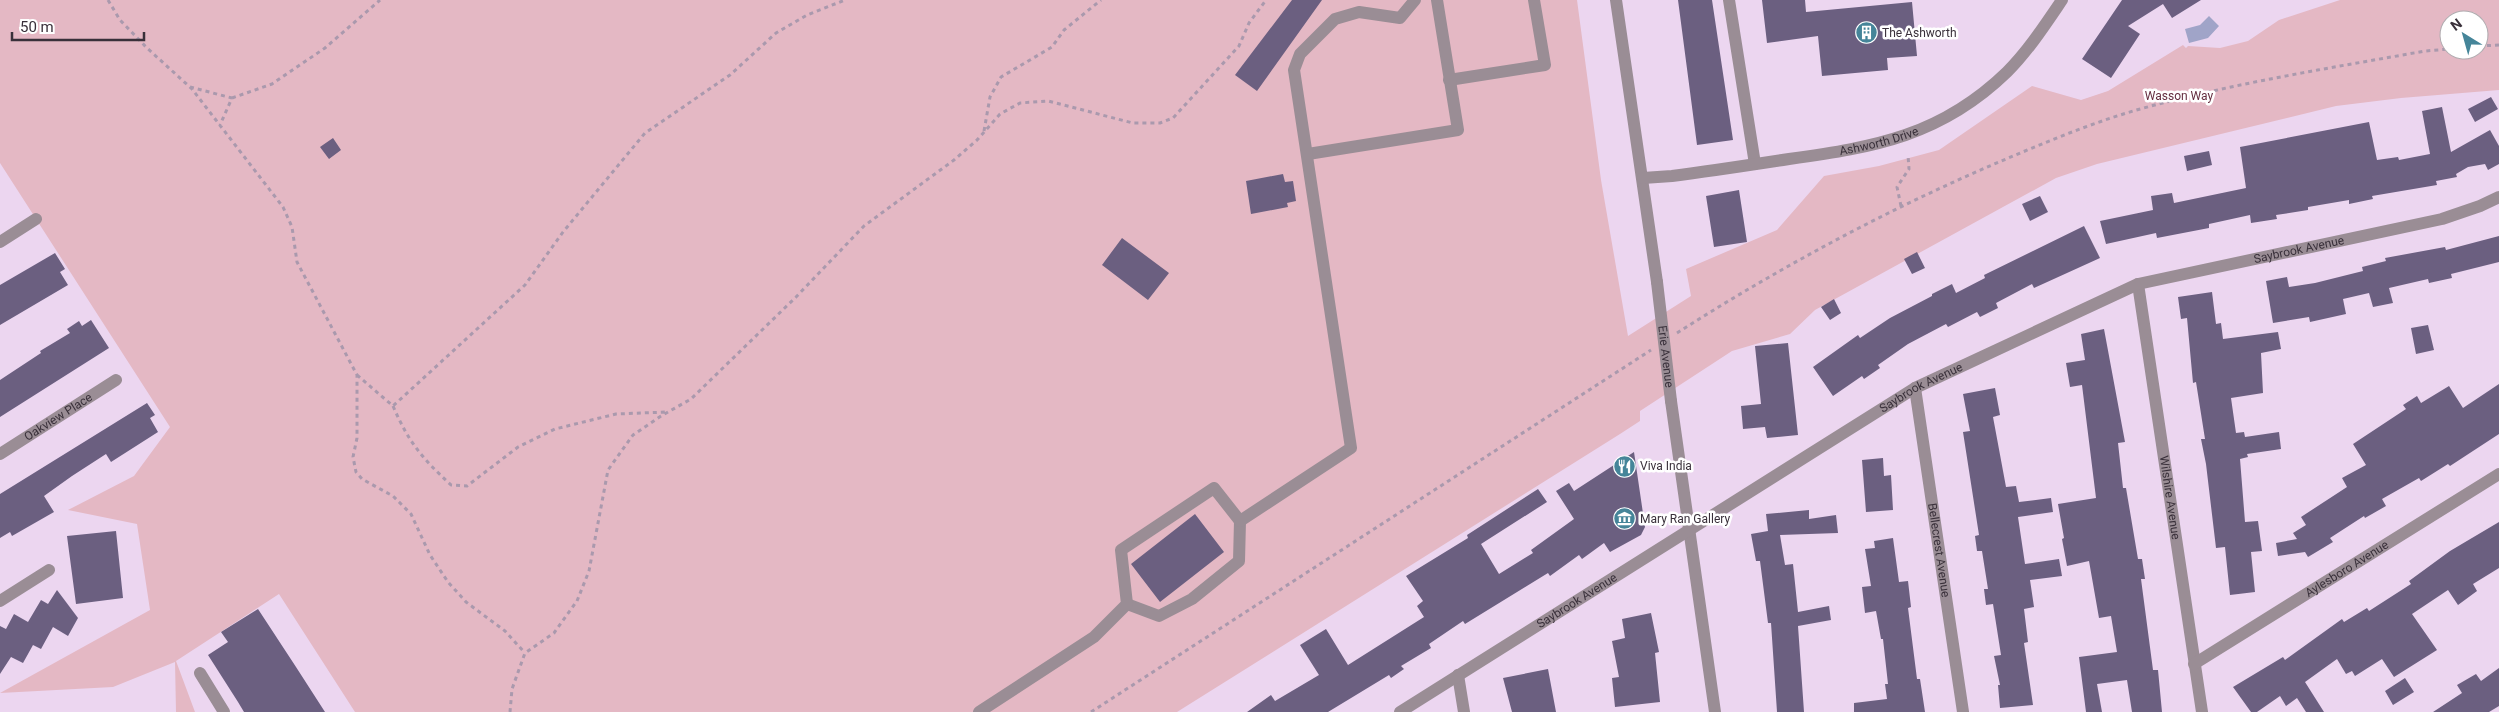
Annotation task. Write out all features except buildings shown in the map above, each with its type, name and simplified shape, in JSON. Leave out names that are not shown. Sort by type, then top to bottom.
[{"type":"street","points":[[1240,521],[1351,448],[1294,70],[1300,54],[1335,19],[1359,12],[1400,18],[1415,0]]},
{"type":"street","points":[[1308,154],[1458,130],[1436,0]]},
{"type":"street","points":[[1449,80],[1545,65],[1534,0]]},
{"type":"street","name":"Erie Avenue","points":[[1616,0],[1643,178],[1688,529],[1715,712]]},
{"type":"street","points":[[1729,0],[1755,164]]},
{"type":"street","name":"Ashworth Drive","points":[[1643,178],[1862,149],[1894,140],[1948,116],[1981,94],[2006,72],[2028,48],[2062,0]]},
{"type":"street","name":"Saybrook Avenue","points":[[1400,712],[1688,529],[1915,388],[2138,284],[2442,219],[2499,197]]},
{"type":"street","points":[[0,242],[36,219]]},
{"type":"street","name":"Wilshire Avenue","points":[[2138,284],[2202,712]]},
{"type":"street","name":"Oakview Place","points":[[0,454],[116,380]]},
{"type":"street","name":"Bellecrest Avenue","points":[[1915,388],[1963,712]]},
{"type":"street","name":"Aylesboro Avenue","points":[[2194,664],[2499,474]]},
{"type":"street","points":[[1214,488],[1240,521],[1238,561],[1192,599],[1159,616],[1127,604],[1121,550],[1214,488]]},
{"type":"street","points":[[0,601],[49,570]]},
{"type":"street","points":[[979,712],[1094,637],[1127,604]]},
{"type":"street","points":[[200,673],[224,712]]},
{"type":"street","points":[[1458,675],[1464,712]]},
{"type":"path","points":[[108,0],[120,20],[189,86],[283,207],[292,227],[297,262],[357,375],[393,406],[405,435],[426,462],[451,485],[467,486],[518,447],[555,429],[616,414],[669,412]]},
{"type":"path","points":[[189,86],[232,98],[272,84],[325,48],[380,0]]},
{"type":"path","points":[[393,406],[525,285],[563,232],[645,132],[730,75],[776,33],[807,14],[845,0]]},
{"type":"path","points":[[984,132],[990,96],[1001,78],[1052,47],[1064,30],[1100,0]]},
{"type":"path","points":[[510,712],[512,689],[525,653],[554,633],[577,602],[589,571],[608,470],[633,436],[691,399],[864,226],[954,160],[1000,114],[1020,104],[1048,100],[1133,123],[1160,123],[1173,118],[1239,46],[1249,23],[1266,0]]},
{"type":"path","points":[[1671,338],[1799,260],[1901,206],[2050,140],[2157,104],[2285,76],[2439,50]]},
{"type":"path","points":[[220,126],[232,98]]},
{"type":"path","points":[[1901,206],[1897,187],[1909,169],[1908,155]]},
{"type":"path","points":[[1091,712],[1654,348]]},
{"type":"path","points":[[357,375],[358,438],[353,457],[356,472],[362,479],[393,496],[411,514],[430,555],[448,582],[466,602],[505,631],[525,653]]},
{"type":"green space","name":"Wasson Way","points":[[0,0],[1577,0],[1601,180],[1628,336],[1691,296],[1686,269],[1777,230],[1824,176],[1879,166],[1939,150],[2032,86],[2081,100],[2108,91],[2183,45],[2186,48],[2188,46],[2220,48],[2248,41],[2279,20],[2340,0],[2499,0],[2499,90],[2401,98],[2336,106],[2097,164],[2056,178],[1815,310],[1790,334],[1732,351],[1640,411],[1640,421],[1177,712],[355,712],[279,594],[176,661],[195,712],[176,712],[175,662],[113,687],[0,693],[150,610],[137,524],[68,510],[134,476],[170,427],[0,163]]},
{"type":"water","points":[[2209,16],[2219,26],[2208,38],[2189,43],[2185,29],[2200,25]]},
{"type":"place","name":"The Ashworth","points":[[1866,33]]},
{"type":"place","name":"Viva India","points":[[1624,466]]},
{"type":"place","name":"Mary Ran Gallery","points":[[1624,519]]}]
